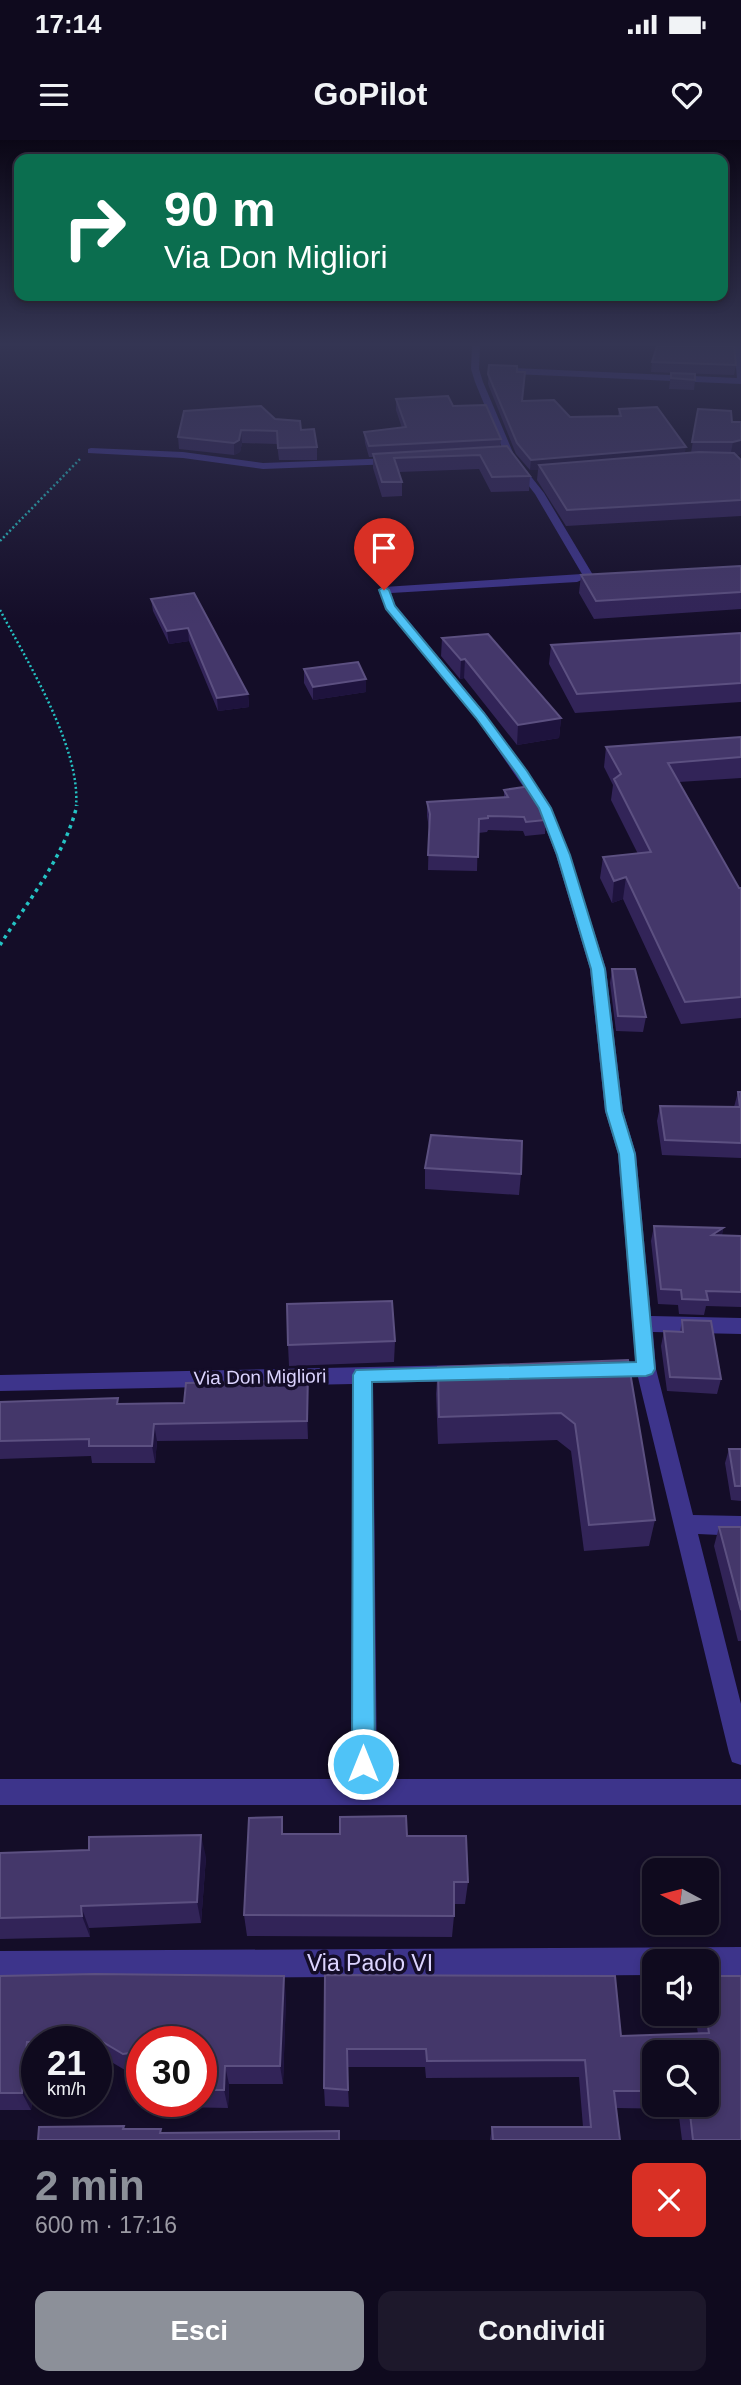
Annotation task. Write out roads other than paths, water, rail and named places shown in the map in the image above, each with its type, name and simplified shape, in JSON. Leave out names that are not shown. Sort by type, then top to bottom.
[{"type":"street","points":[[504,439],[510,455],[535,475],[589,575],[578,579],[384,590],[390,607],[480,716],[523,773],[545,808],[563,855],[598,969],[614,1111],[627,1154],[643,1324],[639,1369],[684,1524],[741,1753]]},
{"type":"street","points":[[91,452],[183,455],[263,466],[399,461]]},
{"type":"street","points":[[496,456],[510,455]]},
{"type":"street","points":[[643,1324],[741,1326]]},
{"type":"street","name":"Via Don Migliori","points":[[0,1383],[484,1372]]},
{"type":"street","points":[[363,1375],[364,1792]]},
{"type":"street","points":[[684,1524],[741,1526]]},
{"type":"street","points":[[0,1792],[741,1792]]},
{"type":"street","name":"Via Paolo VI","points":[[0,1965],[741,1961]]}]
